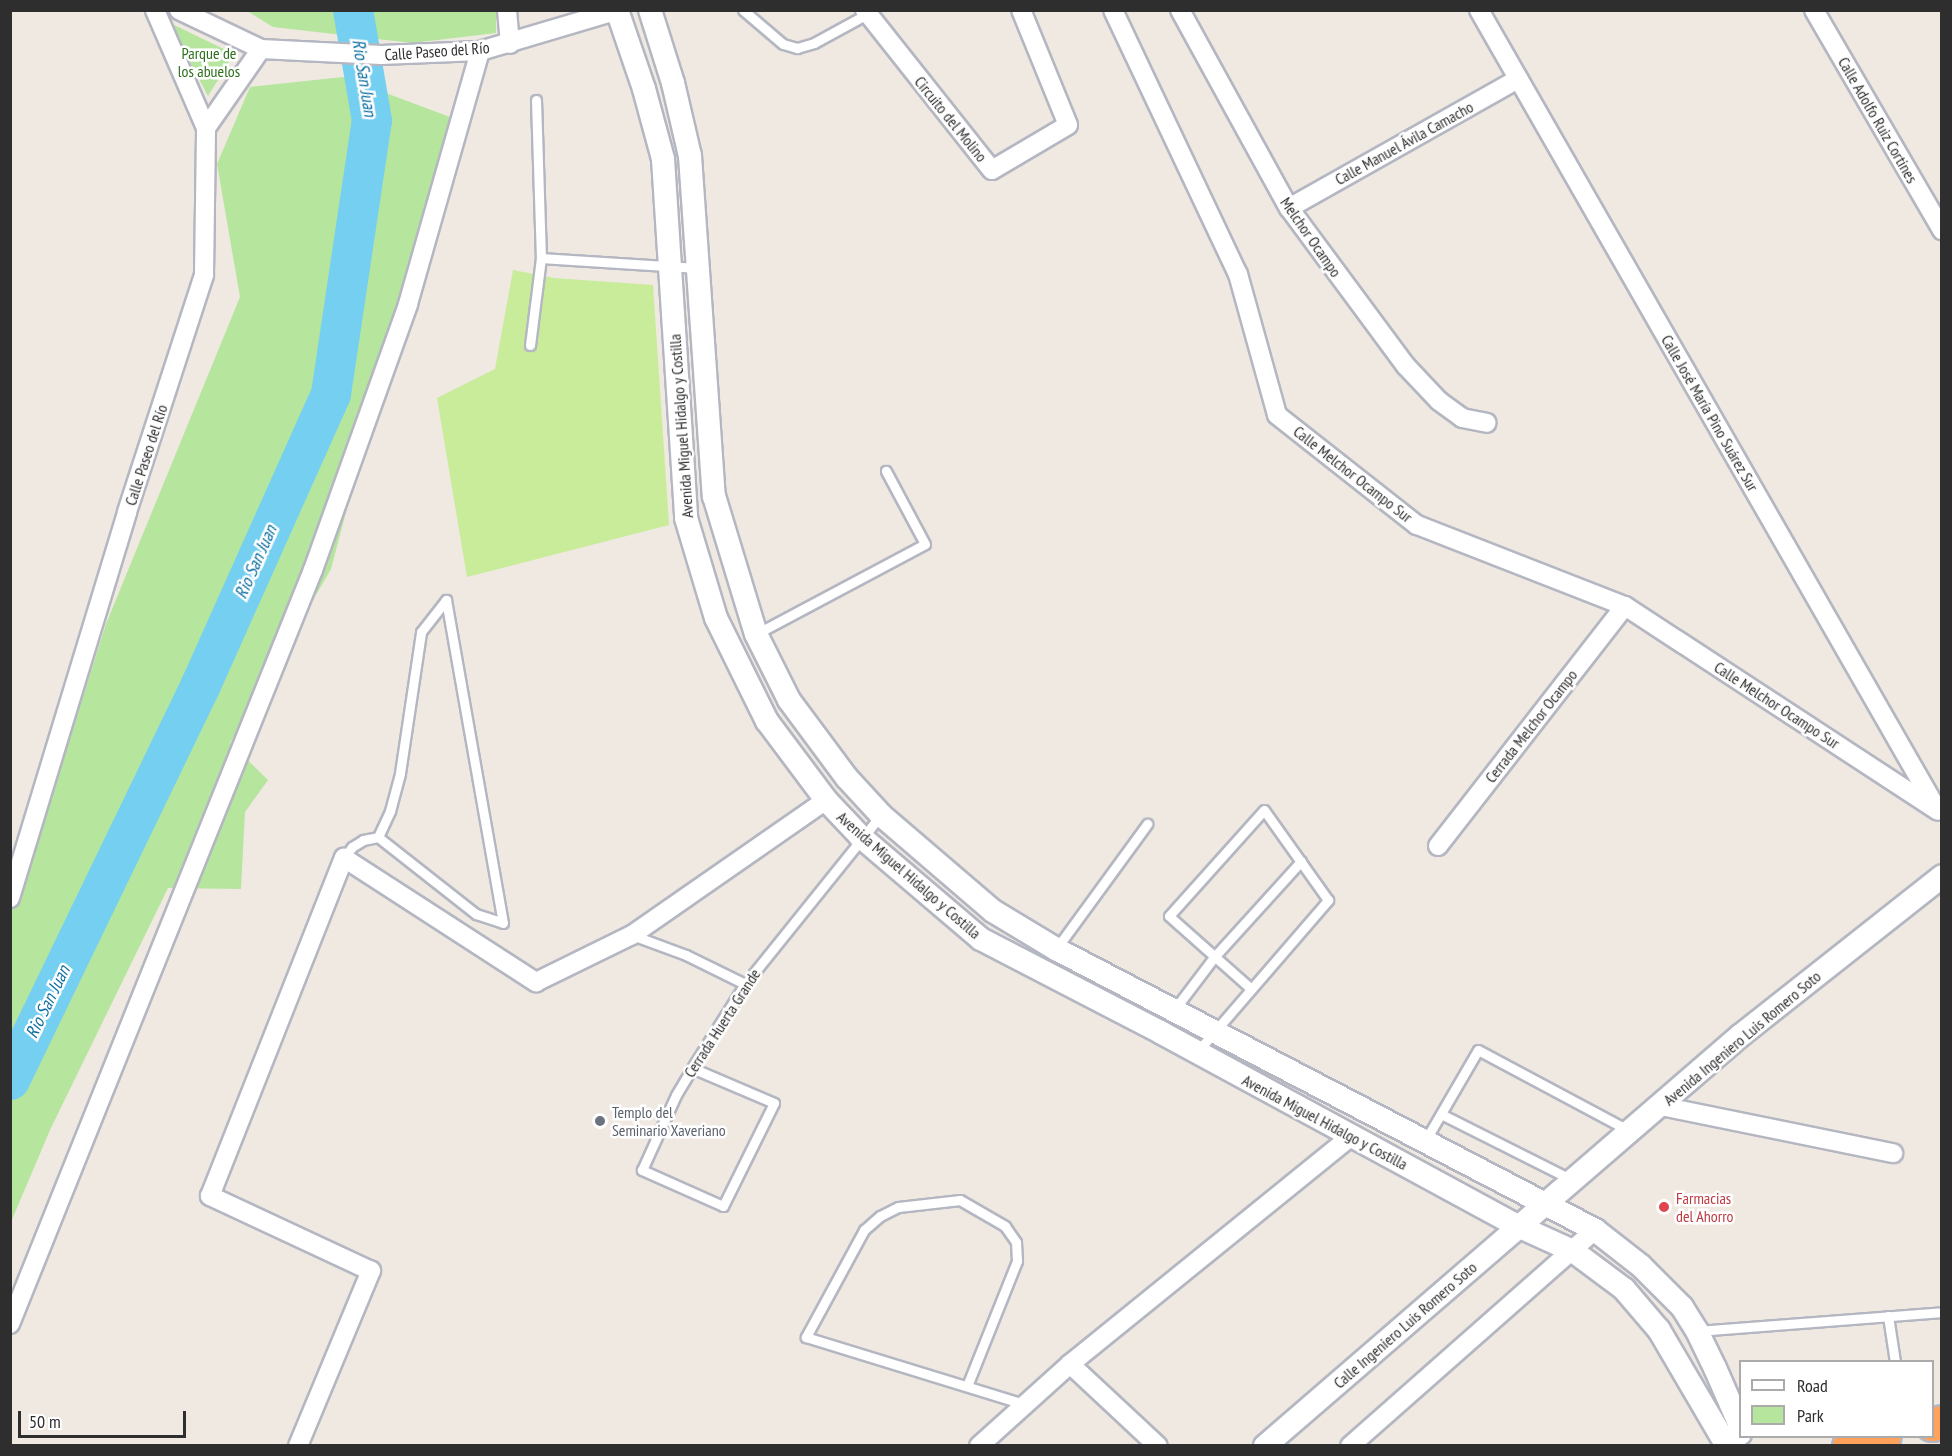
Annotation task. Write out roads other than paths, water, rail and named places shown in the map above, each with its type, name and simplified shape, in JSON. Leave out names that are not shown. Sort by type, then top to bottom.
[{"type":"highway","points":[[1849,1446],[1880,1438]]},
{"type":"street","name":"Calle Paseo del Río","points":[[10,898],[127,512],[204,275],[206,128],[154,10]]},
{"type":"street","points":[[179,10],[261,49],[206,128]]},
{"type":"street","points":[[507,10],[510,44]]},
{"type":"street","name":"Avenida Miguel Hidalgo y Costilla","points":[[650,10],[673,83],[690,156],[714,496],[756,634],[789,700],[847,778],[881,815],[993,911],[1056,949],[1595,1230],[1641,1266],[1682,1307],[1697,1331],[1739,1423]]},
{"type":"street","name":"Circuito del Molino","points":[[864,12],[992,170],[1068,125],[1021,10]]},
{"type":"street","name":"Calle Melchor Ocampo Sur","points":[[1113,10],[1238,274],[1277,415],[1417,525],[1625,606],[1940,813]]},
{"type":"street","name":"Melchor Ocampo","points":[[1180,10],[1288,208],[1406,366],[1439,401],[1462,417],[1487,423]]},
{"type":"street","name":"Calle José María Pino Suárez Sur","points":[[1479,10],[1940,813]]},
{"type":"street","name":"Calle Adolfo Ruiz Cortines","points":[[1814,10],[1941,230]]},
{"type":"street","name":"Calle Paseo del Río","points":[[261,49],[381,55],[480,51],[617,11]]},
{"type":"street","name":"Avenida Miguel Hidalgo y Costilla","points":[[617,11],[644,89],[663,159],[686,519],[716,618],[762,711],[826,800],[861,837],[981,939],[1197,1052],[1350,1137],[1520,1227],[1573,1251],[1624,1289],[1659,1330],[1727,1446]]},
{"type":"street","points":[[10,1324],[313,570],[408,304],[480,51]]},
{"type":"street","name":"Calle Manuel Ávila Camacho","points":[[1288,208],[1518,79]]},
{"type":"street","name":"Cerrada Melchor Ocampo","points":[[1438,846],[1625,606]]},
{"type":"street","points":[[298,1446],[371,1271],[210,1196],[344,858],[536,982],[633,935],[826,800]]},
{"type":"street","name":"Avenida Ingeniero Luis Romero Soto","points":[[1547,1205],[1741,1035],[1941,876]]},
{"type":"street","points":[[1661,1106],[1893,1153]]},
{"type":"street","points":[[979,1446],[1070,1364],[1350,1137]]},
{"type":"street","name":"Calle Ingeniero Luis Romero Soto","points":[[1265,1446],[1547,1205]]},
{"type":"street","points":[[1350,1446],[1595,1230]]},
{"type":"street","points":[[1070,1364],[1158,1446]]},
{"type":"lane","points":[[743,10],[783,44],[797,48],[814,43],[864,12]]},
{"type":"lane","points":[[530,345],[541,258],[536,100]]},
{"type":"lane","points":[[541,258],[698,268]]},
{"type":"lane","points":[[756,634],[926,544],[886,471]]},
{"type":"lane","points":[[344,858],[357,843],[378,837],[390,811],[400,773],[421,632],[446,600],[503,923],[476,914],[378,837]]},
{"type":"lane","points":[[1197,1052],[1250,987],[1328,900],[1264,810],[1169,916],[1250,987]]},
{"type":"lane","name":"Cerrada Huerta Grande","points":[[692,1068],[774,1103],[723,1206],[642,1170],[676,1095],[692,1068],[745,984],[881,815]]},
{"type":"lane","points":[[1056,949],[1147,824]]},
{"type":"lane","points":[[1174,1010],[1215,956],[1301,861]]},
{"type":"lane","points":[[633,935],[686,955],[745,984]]},
{"type":"lane","points":[[1425,1141],[1478,1050],[1631,1132]]},
{"type":"lane","points":[[1441,1114],[1574,1181]]},
{"type":"lane","points":[[967,1386],[1017,1261],[1016,1242],[1005,1226],[960,1200],[898,1207],[880,1216],[864,1230],[806,1337],[1024,1404]]},
{"type":"lane","points":[[1697,1331],[1941,1312]]},
{"type":"lane","points":[[1888,1316],[1895,1360]]},
{"type":"waterway","name":"Rio San Juan","points":[[10,1080],[200,687],[331,394],[372,121],[353,10]]},
{"type":"place","name":"Templo del Seminario Xaveriano","points":[[600,1121]]},
{"type":"place","name":"Farmacias del Ahorro","points":[[1664,1207]]},
{"type":"park label","name":"Parque de los abuelos","points":[[209,62]]}]
